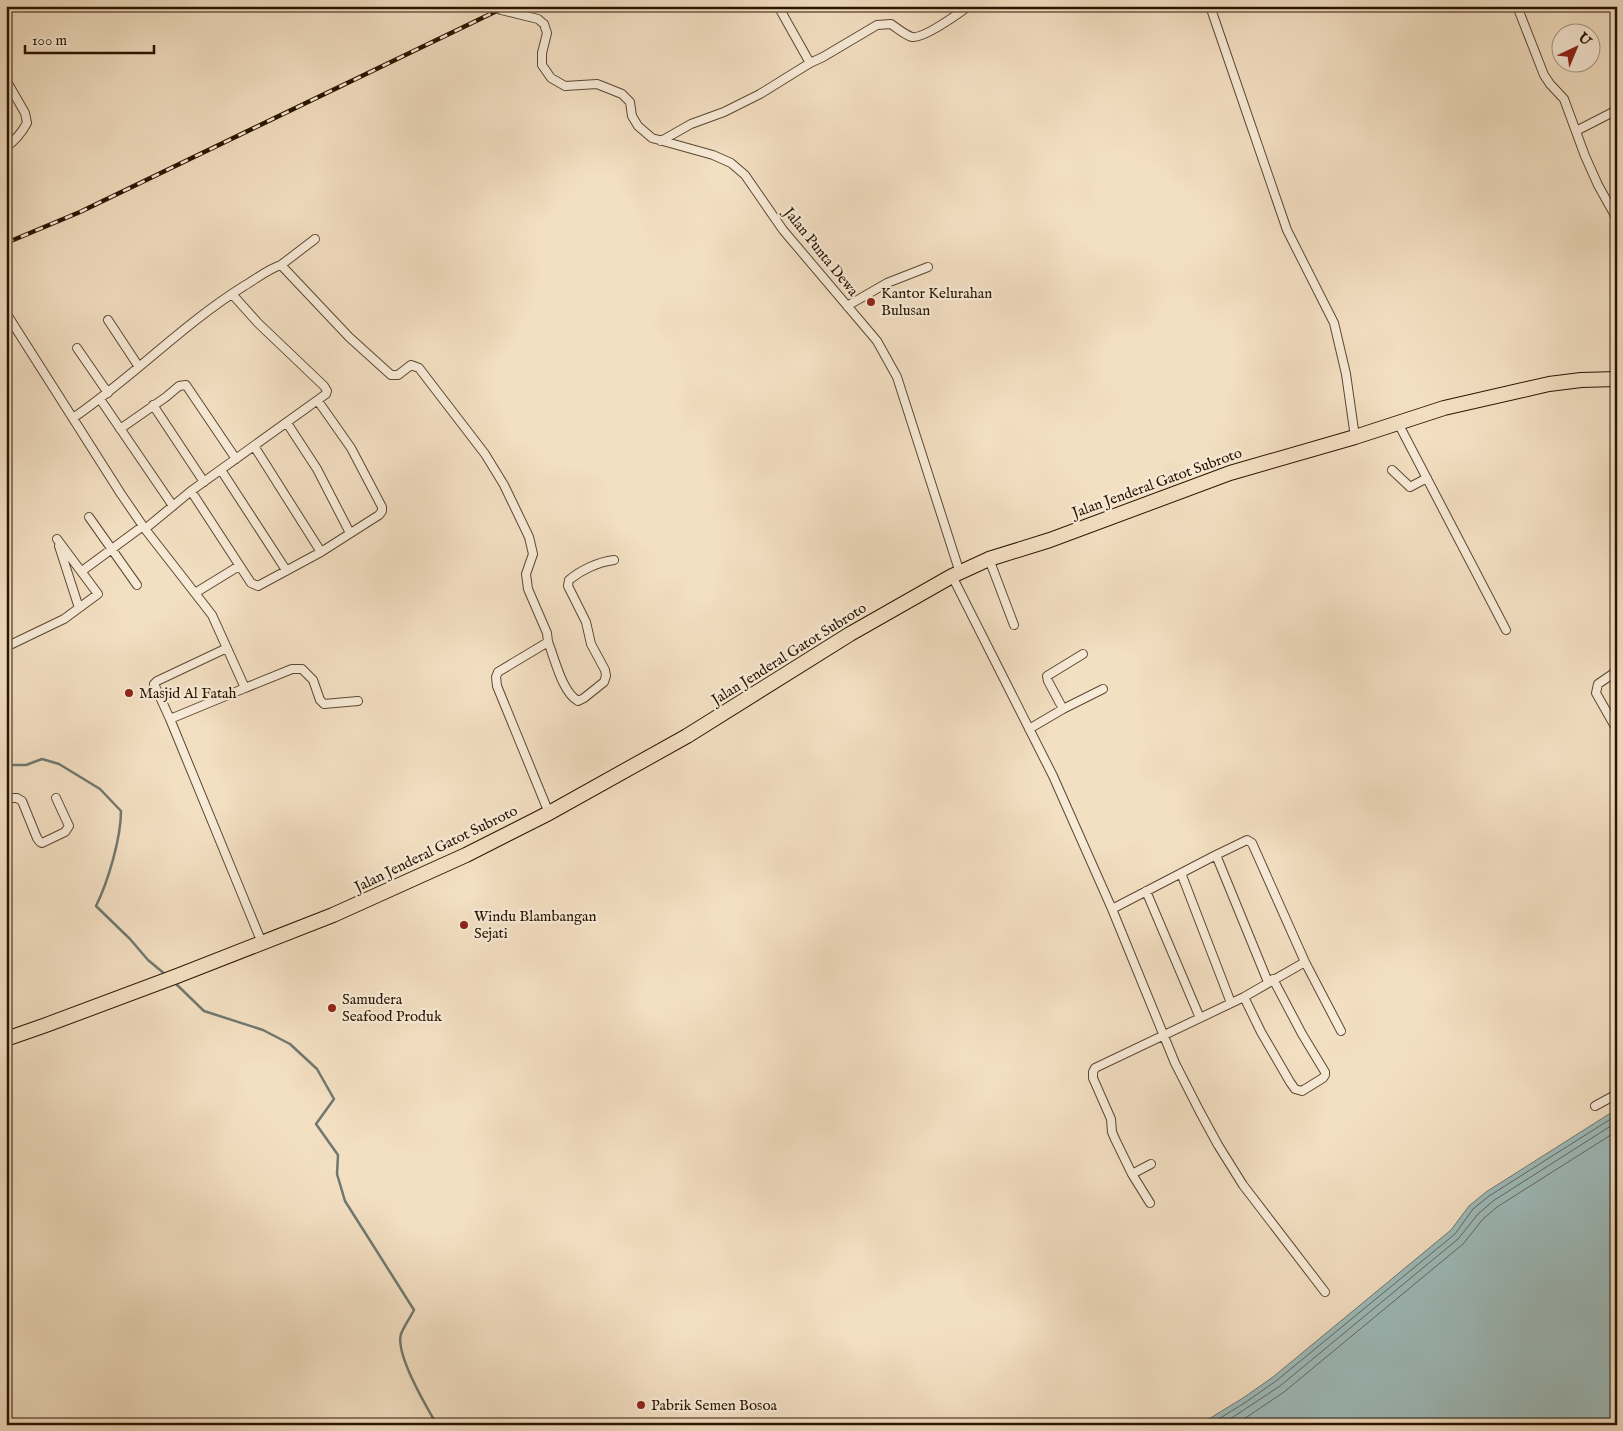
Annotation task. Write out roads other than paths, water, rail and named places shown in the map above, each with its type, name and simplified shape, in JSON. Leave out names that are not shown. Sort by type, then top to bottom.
[{"type":"highway","name":"Jalan Jenderal Gatot Subroto","points":[[7,1036],[46,1025],[262,944],[334,915],[466,855],[549,813],[687,736],[850,634],[956,574],[989,559],[1050,540],[1230,473],[1355,437],[1444,408],[1534,387],[1581,380],[1617,380]]},
{"type":"street","name":"Jalan Punta Dewa","points":[[495,6],[501,10],[538,19],[544,24],[547,33],[542,53],[542,65],[551,78],[565,86],[597,84],[622,94],[630,102],[632,116],[638,126],[652,138],[713,155],[731,163],[745,174],[783,230],[877,340],[897,377],[956,574],[1053,776],[1112,909],[1176,1063],[1196,1104],[1243,1185],[1325,1292]]},
{"type":"street","points":[[778,6],[810,63]]},
{"type":"street","points":[[661,141],[691,124],[724,112],[760,94],[810,63],[877,26],[891,24],[910,37],[919,36],[945,22],[968,6]]},
{"type":"street","points":[[1210,6],[1287,230],[1334,324],[1346,374],[1355,437]]},
{"type":"street","points":[[1517,6],[1544,75],[1564,99],[1585,156],[1598,185],[1617,219]]},
{"type":"street","points":[[6,80],[24,113],[27,123],[23,131],[6,147]]},
{"type":"street","points":[[1576,132],[1617,110]]},
{"type":"street","points":[[73,418],[108,393],[182,331],[232,294],[281,265],[315,239]]},
{"type":"street","points":[[281,265],[349,337],[392,375],[398,375],[411,365],[419,368],[486,454],[504,485],[529,537],[533,554],[526,574],[528,590],[547,634],[548,642],[565,688],[578,701],[604,682],[606,676],[605,670],[591,644],[586,622],[568,586],[569,580],[602,562],[614,560]]},
{"type":"street","points":[[847,306],[887,284],[928,267]]},
{"type":"street","points":[[82,572],[326,394],[324,386],[258,323],[232,294]]},
{"type":"street","points":[[7,316],[121,494],[212,615],[245,688]]},
{"type":"street","points":[[108,320],[139,366]]},
{"type":"street","points":[[77,348],[108,393]]},
{"type":"street","points":[[120,429],[179,386],[186,385],[236,459]]},
{"type":"street","points":[[100,399],[173,506]]},
{"type":"street","points":[[191,491],[239,566],[251,583],[258,586],[321,552],[379,514],[382,511],[382,507],[351,448],[318,401]]},
{"type":"street","points":[[153,405],[204,482]]},
{"type":"street","points":[[1398,423],[1506,630]]},
{"type":"street","points":[[287,424],[317,469],[350,533]]},
{"type":"street","points":[[254,446],[321,552]]},
{"type":"street","points":[[221,470],[286,570]]},
{"type":"street","points":[[1392,470],[1410,487],[1427,478]]},
{"type":"street","points":[[89,517],[137,585]]},
{"type":"street","points":[[12,644],[64,619],[79,608],[98,594],[57,539],[79,608]]},
{"type":"street","points":[[989,559],[1014,626]]},
{"type":"street","points":[[195,593],[239,566]]},
{"type":"street","points":[[548,642],[498,672],[496,677],[497,686],[549,813]]},
{"type":"street","points":[[227,648],[154,684],[262,944]]},
{"type":"street","points":[[1063,709],[1047,676],[1083,654]]},
{"type":"street","points":[[170,719],[292,669],[302,669],[313,680],[320,700],[324,704],[358,701]]},
{"type":"street","points":[[1617,671],[1598,684],[1596,693],[1617,730]]},
{"type":"street","points":[[1029,729],[1103,689]]},
{"type":"street","points":[[6,798],[17,798],[22,801],[37,838],[42,843],[65,832],[69,826],[56,798]]},
{"type":"street","points":[[1112,909],[1247,840],[1252,843],[1305,962],[1341,1031]]},
{"type":"street","points":[[1216,855],[1270,981],[1325,1072],[1323,1078],[1302,1091],[1295,1089],[1261,1032],[1244,997]]},
{"type":"street","points":[[1180,873],[1232,1003]]},
{"type":"street","points":[[1146,891],[1200,1018]]},
{"type":"street","points":[[1150,1203],[1132,1174],[1112,1132],[1111,1119],[1093,1078],[1093,1072],[1096,1068],[1244,997],[1305,962]]},
{"type":"street","points":[[1594,1106],[1617,1094]]},
{"type":"street","points":[[1132,1174],[1151,1164]]},
{"type":"water","points":[[1617,1109],[1617,1425],[1199,1425],[1273,1377],[1451,1230],[1469,1206],[1486,1192]]},
{"type":"waterway","points":[[6,765],[26,765],[42,759],[59,764],[100,789],[121,811],[119,834],[113,860],[96,906],[130,939],[148,960],[166,975]]},
{"type":"waterway","points":[[174,982],[204,1011],[263,1030],[290,1044],[317,1069],[334,1099],[316,1124],[338,1155],[337,1174],[345,1201],[414,1310],[401,1334],[400,1343],[407,1367],[437,1425]]},
{"type":"railway","points":[[6,243],[80,212],[507,6]]},
{"type":"place","name":"Kantor Kelurahan Bulusan","points":[[871,302]]},
{"type":"place","name":"Masjid Al Fatah","points":[[129,693]]},
{"type":"place","name":"Windu Blambangan Sejati","points":[[464,925]]},
{"type":"place","name":"Samudera Seafood Produk","points":[[332,1008]]},
{"type":"place","name":"Pabrik Semen Bosoa","points":[[641,1405]]}]
